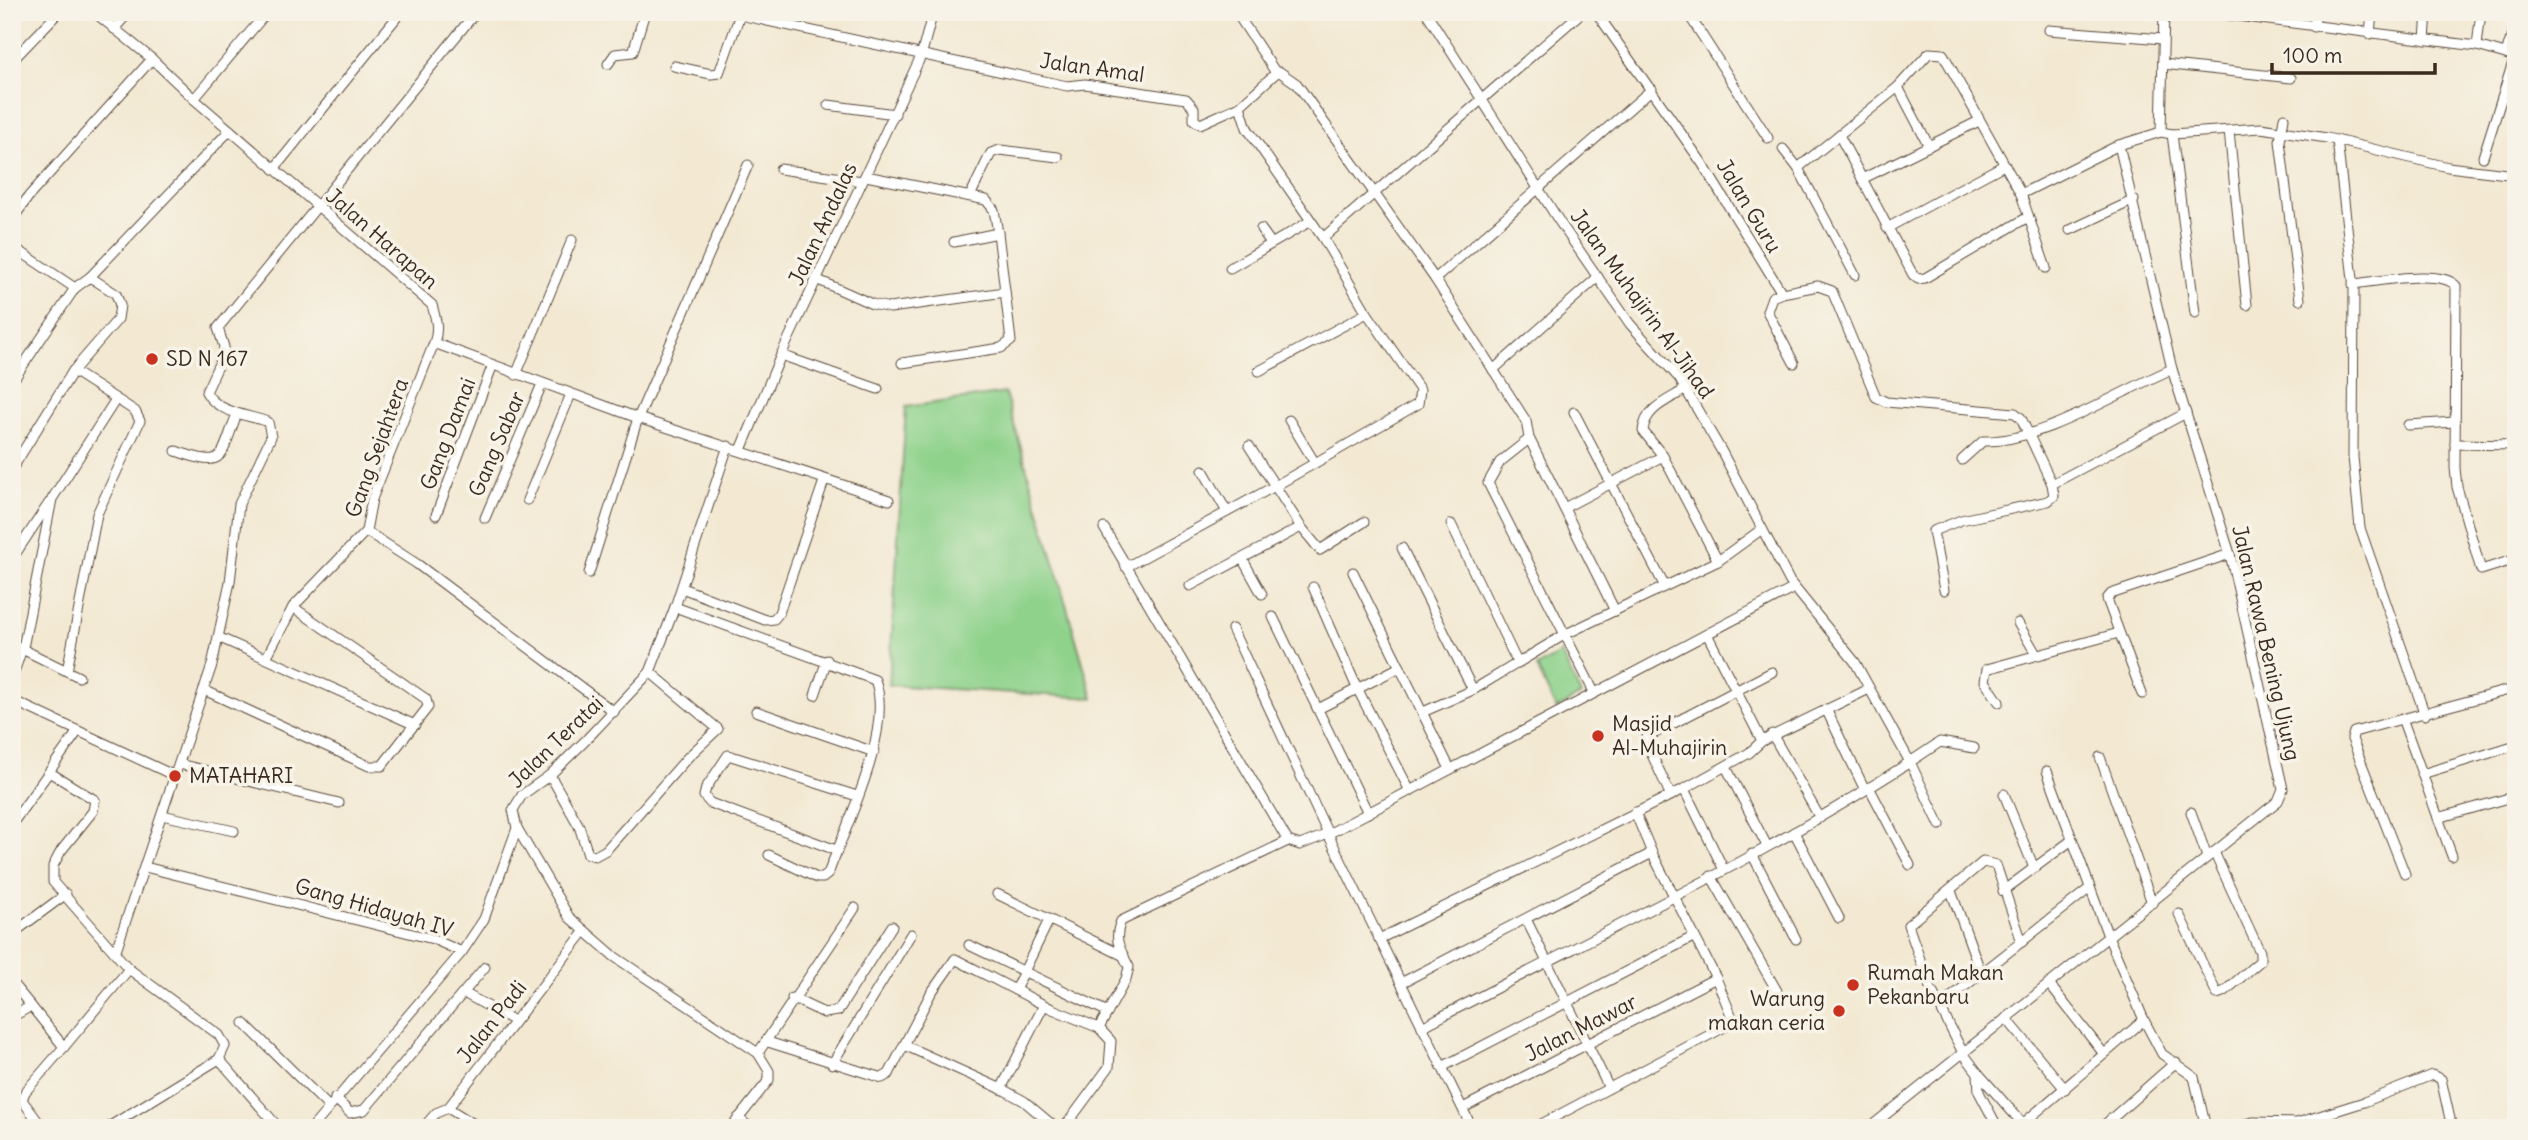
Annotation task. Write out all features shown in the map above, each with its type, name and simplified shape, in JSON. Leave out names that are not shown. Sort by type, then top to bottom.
[{"type":"street","points":[[12,61],[59,12]]},
{"type":"street","name":"Jalan Harapan","points":[[94,12],[152,58],[194,99],[432,305],[438,332],[434,343]]},
{"type":"street","points":[[114,29],[129,12]]},
{"type":"street","points":[[194,99],[267,12]]},
{"type":"street","points":[[275,169],[401,12]]},
{"type":"street","points":[[116,950],[204,690],[230,582],[240,503],[271,437],[268,422],[237,414],[210,399],[206,392],[223,355],[224,347],[218,328],[476,12]]},
{"type":"street","points":[[726,12],[921,56]]},
{"type":"street","name":"Jalan Andalas","points":[[741,450],[781,355],[921,56],[933,12]]},
{"type":"street","points":[[1236,12],[1276,73]]},
{"type":"street","name":"Jalan Muhajirin Al-Jihad","points":[[1426,12],[1630,324],[1686,389],[1794,588],[1855,662],[1910,762],[1940,825]]},
{"type":"street","points":[[1323,238],[1582,12]]},
{"type":"street","name":"Jalan Guru","points":[[1596,12],[1702,163],[1782,293]]},
{"type":"street","points":[[1687,12],[1768,138]]},
{"type":"street","points":[[2161,132],[2164,12]]},
{"type":"street","points":[[2205,12],[2260,16],[2314,27],[2477,46],[2512,56]]},
{"type":"street","points":[[2314,27],[2316,12]]},
{"type":"street","points":[[2370,34],[2372,12]]},
{"type":"street","points":[[2425,40],[2427,12]]},
{"type":"street","points":[[2477,46],[2481,12]]},
{"type":"street","points":[[608,64],[615,54],[632,52],[641,14]]},
{"type":"street","points":[[674,66],[711,74],[719,73],[741,14]]},
{"type":"street","points":[[2483,157],[2512,56],[2516,22]]},
{"type":"street","points":[[2049,30],[2163,39]]},
{"type":"street","points":[[1798,168],[1898,87],[1929,53],[1943,54],[2021,194],[2046,268]]},
{"type":"street","name":"Jalan Amal","points":[[921,56],[1067,86],[1085,83],[1186,99],[1194,108],[1194,120],[1200,124],[1240,106]]},
{"type":"street","points":[[12,220],[29,196],[152,58]]},
{"type":"street","points":[[2163,64],[2291,78]]},
{"type":"street","points":[[1126,567],[1418,404],[1420,390],[1367,313],[1323,238],[1309,222],[1247,128],[1240,106],[1280,72],[1297,84],[1435,279],[1526,421],[1529,439],[1615,611]]},
{"type":"street","points":[[1898,87],[1929,146]]},
{"type":"street","points":[[1435,279],[1652,89]]},
{"type":"street","points":[[828,105],[895,114]]},
{"type":"street","points":[[2284,118],[2280,131],[2300,300]]},
{"type":"street","points":[[1862,179],[1979,121]]},
{"type":"street","points":[[2021,194],[2119,145],[2161,132],[2172,134],[2260,128],[2337,140],[2448,167],[2516,175]]},
{"type":"street","points":[[12,382],[75,288],[90,277],[230,130]]},
{"type":"street","points":[[2229,131],[2248,305]]},
{"type":"street","points":[[2172,134],[2195,313]]},
{"type":"street","points":[[1839,135],[1887,228],[1913,275],[1918,279],[1925,278],[2028,217]]},
{"type":"street","points":[[2337,140],[2353,284],[2353,457],[2360,528],[2425,715]]},
{"type":"street","name":"Jalan Rawa Bening Ujung","points":[[1869,1128],[2278,801],[2283,789],[2230,554],[2172,369],[2119,145]]},
{"type":"street","points":[[1783,149],[1798,168],[1855,275]]},
{"type":"street","points":[[970,196],[991,153],[1000,150],[1058,157]]},
{"type":"street","points":[[589,573],[638,418],[748,165]]},
{"type":"street","points":[[1887,228],[2004,165]]},
{"type":"street","points":[[780,169],[864,178],[970,196],[991,205],[998,233],[1012,333],[1006,345],[902,363]]},
{"type":"street","points":[[2070,230],[2134,200]]},
{"type":"street","points":[[1230,268],[1309,222]]},
{"type":"street","points":[[1261,229],[1271,243]]},
{"type":"street","points":[[954,242],[998,233]]},
{"type":"street","points":[[516,375],[572,240]]},
{"type":"street","points":[[12,246],[75,288]]},
{"type":"street","points":[[2353,284],[2435,276],[2453,282],[2456,286],[2457,487],[2482,570],[2516,559]]},
{"type":"street","points":[[12,469],[73,372],[118,319],[120,305],[117,294],[90,277]]},
{"type":"street","points":[[1493,370],[1598,277]]},
{"type":"street","points":[[816,279],[872,304],[890,308],[1005,292]]},
{"type":"street","points":[[1794,363],[1768,311],[1772,298],[1782,293],[1818,286],[1832,291],[1876,397],[1886,402],[2015,414],[2021,418],[2027,436],[2052,484],[2054,496],[2048,501],[1961,520],[1933,531],[1944,590]]},
{"type":"street","points":[[1259,371],[1367,313]]},
{"type":"street","points":[[434,343],[492,367],[638,418],[741,450],[824,481],[889,500]]},
{"type":"street","name":"Gang Sejahtera","points":[[266,658],[293,607],[366,531],[372,499],[434,343]]},
{"type":"street","points":[[781,355],[878,389]]},
{"type":"street","name":"Gang Damai","points":[[436,515],[492,367]]},
{"type":"street","points":[[1962,460],[1983,441],[2027,436],[2172,369]]},
{"type":"street","points":[[67,671],[97,514],[140,421],[135,411],[73,372]]},
{"type":"street","name":"Gang Sabar","points":[[485,518],[542,384]]},
{"type":"street","points":[[1686,389],[1653,409],[1644,418],[1643,432],[1663,456],[1718,561]]},
{"type":"street","points":[[527,500],[571,394]]},
{"type":"street","points":[[12,559],[116,400]]},
{"type":"street","points":[[1574,412],[1664,585]]},
{"type":"street","points":[[2052,484],[2186,413]]},
{"type":"street","points":[[176,450],[207,462],[214,460],[220,456],[237,414]]},
{"type":"street","points":[[1289,420],[1315,463]]},
{"type":"street","points":[[2408,425],[2455,422]]},
{"type":"street","points":[[1529,439],[1500,462],[1488,483],[1594,692]]},
{"type":"street","points":[[2455,444],[2516,446]]},
{"type":"street","name":"Jalan Teratai","points":[[517,828],[513,810],[522,795],[550,775],[650,672],[682,588],[728,446]]},
{"type":"street","points":[[1249,446],[1313,545],[1320,550],[1364,522]]},
{"type":"street","points":[[1564,508],[1614,485],[1663,456]]},
{"type":"street","points":[[1203,470],[1227,512]]},
{"type":"street","points":[[682,588],[765,620],[774,620],[779,613],[824,481]]},
{"type":"street","points":[[12,678],[22,649],[52,499]]},
{"type":"street","points":[[1451,524],[1518,664]]},
{"type":"street","points":[[1191,586],[1301,527]]},
{"type":"street","points":[[1104,528],[1288,841],[1300,845],[1328,834],[1794,588]]},
{"type":"street","points":[[1423,712],[1474,690],[1564,635],[1718,561],[1762,529]]},
{"type":"street","points":[[366,531],[417,564],[614,712]]},
{"type":"street","points":[[1402,548],[1474,690]]},
{"type":"street","points":[[2142,694],[2107,603],[2111,594],[2230,554]]},
{"type":"street","points":[[1243,560],[1262,594]]},
{"type":"street","points":[[1353,572],[1450,769]]},
{"type":"street","points":[[1312,587],[1357,688],[1410,791]]},
{"type":"street","points":[[204,690],[375,767],[382,766],[428,707],[420,693],[293,607]]},
{"type":"street","points":[[675,607],[827,660],[875,680],[880,693],[874,752],[823,878],[817,878],[769,855]]},
{"type":"street","points":[[1273,617],[1368,813]]},
{"type":"street","points":[[2018,623],[2036,654]]},
{"type":"street","points":[[1232,629],[1328,834],[1472,1128]]},
{"type":"street","points":[[1999,702],[1985,681],[1987,669],[2119,633]]},
{"type":"street","points":[[1707,634],[1762,741]]},
{"type":"street","points":[[218,637],[415,725]]},
{"type":"street","points":[[12,644],[79,677]]},
{"type":"street","points":[[815,695],[827,660]]},
{"type":"street","points":[[1318,709],[1400,667]]},
{"type":"street","points":[[550,775],[579,826],[588,854],[595,856],[606,850],[688,757],[718,729],[650,672]]},
{"type":"street","points":[[1671,796],[1647,744],[1647,737],[1772,673]]},
{"type":"street","points":[[2404,874],[2352,739],[2358,731],[2403,721],[2516,688]]},
{"type":"street","points":[[1379,939],[1671,796],[1726,767],[1772,734],[1870,689]]},
{"type":"street","points":[[12,700],[175,776]]},
{"type":"street","points":[[1826,709],[1910,865]]},
{"type":"street","points":[[756,711],[874,752]]},
{"type":"street","points":[[2403,721],[2452,856]]},
{"type":"street","points":[[12,824],[78,731]]},
{"type":"street","points":[[1772,734],[1820,818]]},
{"type":"street","points":[[1422,1027],[1675,897],[1820,818],[1940,741],[1974,748]]},
{"type":"street","points":[[2422,774],[2516,745]]},
{"type":"street","points":[[836,850],[710,803],[704,796],[706,788],[728,755],[857,796]]},
{"type":"street","points":[[2100,757],[2152,903]]},
{"type":"street","points":[[179,764],[339,803]]},
{"type":"street","points":[[1726,767],[1767,846]]},
{"type":"street","points":[[2047,771],[2108,936],[2144,1020],[2162,1054],[2193,1077],[2206,1128]]},
{"type":"street","points":[[49,772],[95,800],[93,811],[53,866],[53,882],[116,950],[130,969],[219,1035],[225,1046],[219,1059],[107,1128]]},
{"type":"street","points":[[1684,789],[1724,870]]},
{"type":"street","points":[[2004,794],[2034,868]]},
{"type":"street","points":[[2438,818],[2516,796]]},
{"type":"street","points":[[1534,1128],[1734,1022],[1716,978],[1652,853],[1635,812]]},
{"type":"street","points":[[2179,914],[2217,994],[2225,991],[2260,961],[2260,952],[2191,812]]},
{"type":"street","points":[[162,815],[234,831]]},
{"type":"street","points":[[517,828],[569,917],[584,932],[667,994],[758,1053],[769,1071],[769,1080],[731,1128]]},
{"type":"street","name":"Gang Hidayah IV","points":[[145,867],[433,939],[462,952],[484,919],[517,828]]},
{"type":"street","points":[[1794,832],[1839,918]]},
{"type":"street","points":[[2003,891],[2073,840]]},
{"type":"street","points":[[1099,1028],[1126,979],[1129,967],[1116,934],[1121,921],[1288,841]]},
{"type":"street","points":[[1401,984],[1652,853]]},
{"type":"street","points":[[1752,854],[1796,939]]},
{"type":"street","points":[[2022,942],[1996,865],[1990,861],[1983,862],[1908,925],[1929,985],[1963,1053],[2020,1126],[2144,1020]]},
{"type":"street","points":[[1711,876],[1777,991]]},
{"type":"street","points":[[1941,1005],[2090,888]]},
{"type":"street","points":[[1951,891],[1982,973]]},
{"type":"street","points":[[12,934],[66,894]]},
{"type":"street","points":[[997,894],[1124,956]]},
{"type":"street","points":[[758,1053],[768,1042],[792,998],[855,908]]},
{"type":"street","points":[[1526,919],[1609,1088]]},
{"type":"street","points":[[1015,990],[1049,920]]},
{"type":"street","points":[[792,998],[824,1013],[838,1011],[892,926]]},
{"type":"street","name":"Jalan Padi","points":[[423,1128],[436,1113],[449,1108],[584,932]]},
{"type":"street","points":[[832,1064],[911,934]]},
{"type":"street","points":[[1442,1067],[1693,937]]},
{"type":"street","points":[[969,945],[1108,1012]]},
{"type":"street","points":[[312,1128],[462,952]]},
{"type":"street","points":[[768,1042],[881,1079],[889,1074],[932,993],[955,959],[1044,1005],[1099,1028],[1111,1041],[1110,1067],[1064,1128]]},
{"type":"street","points":[[335,1098],[351,1113],[363,1110],[485,967]]},
{"type":"street","points":[[43,1128],[22,1100],[25,1092],[130,969]]},
{"type":"street","name":"Jalan Mawar","points":[[1462,1108],[1716,978]]},
{"type":"street","points":[[12,983],[64,1047]]},
{"type":"street","points":[[2049,984],[2104,1054]]},
{"type":"street","points":[[464,993],[514,1021]]},
{"type":"street","points":[[1001,1089],[1044,1005]]},
{"type":"street","points":[[12,1017],[31,1006]]},
{"type":"street","points":[[2006,1018],[2064,1089]]},
{"type":"street","points":[[244,1023],[328,1107]]},
{"type":"street","points":[[904,1045],[1024,1101],[1056,1128]]},
{"type":"street","points":[[219,1059],[279,1128]]},
{"type":"street","points":[[2101,1128],[2176,1062]]},
{"type":"street","points":[[1978,1073],[1979,1092],[1998,1128]]},
{"type":"street","points":[[2237,1128],[2253,1122],[2297,1123],[2364,1102],[2432,1075],[2441,1079],[2452,1128]]},
{"type":"street","points":[[449,1108],[480,1128]]},
{"type":"street","points":[[738,1118],[751,1128]]},
{"type":"green space","points":[[1005,393],[1093,698],[889,685],[906,407]]},
{"type":"green space","points":[[1561,653],[1581,695],[1556,709],[1537,667]]},
{"type":"place","name":"SD N 167","points":[[152,359]]},
{"type":"place","name":"Masjid Al-Muhajirin","points":[[1598,736]]},
{"type":"place","name":"MATAHARI","points":[[175,776]]},
{"type":"place","name":"Rumah Makan Pekanbaru","points":[[1853,985]]},
{"type":"place","name":"Warung makan ceria","points":[[1839,1011]]}]
